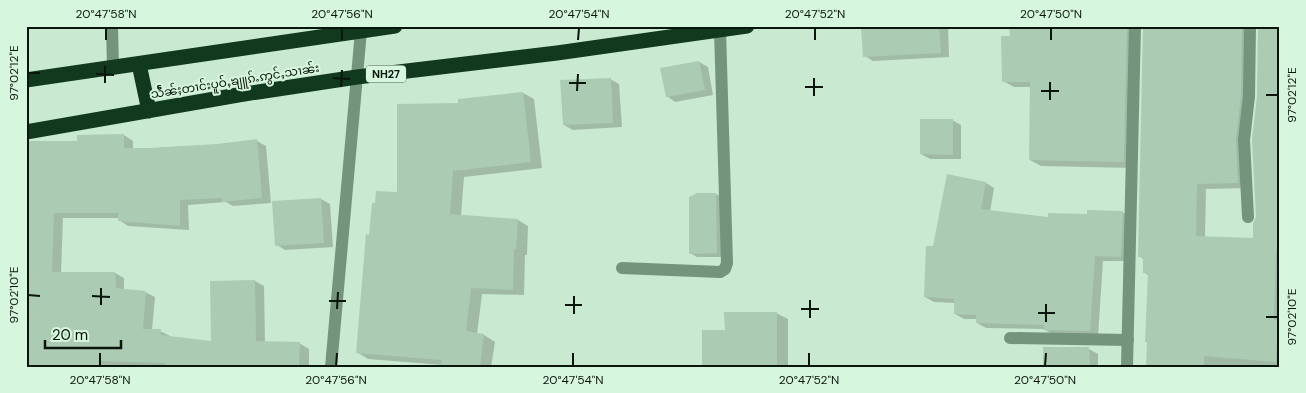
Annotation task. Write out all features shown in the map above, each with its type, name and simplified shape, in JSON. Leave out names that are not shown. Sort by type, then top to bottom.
[{"type":"highway","points":[[26,80],[394,26]]},
{"type":"highway","name":"သဵႅၼ်ႈတၢင်းပူဝ်ႇၶျူၵ်ႉဢွင်ႇသၢၼ်း","points":[[26,132],[238,95],[358,77],[557,53],[747,26]]},
{"type":"highway","points":[[139,64],[149,111]]},
{"type":"street","points":[[112,26],[113,68]]},
{"type":"street","points":[[1127,367],[1135,26]]},
{"type":"street","points":[[1248,217],[1244,140],[1249,96],[1250,26]]},
{"type":"street","points":[[622,268],[720,272],[725,269],[727,263],[720,30]]},
{"type":"street","points":[[331,367],[361,31]]},
{"type":"street","points":[[1010,338],[1128,340]]},
{"type":"building","points":[[861,26],[939,26],[941,53],[863,57]]},
{"type":"building","points":[[1009,26],[1127,26],[1124,162],[1029,160],[1030,82],[1002,82],[1001,36],[1010,36]]},
{"type":"building","points":[[1143,26],[1242,26],[1241,95],[1236,140],[1238,183],[1197,184],[1196,236],[1253,238],[1253,223],[1256,217],[1252,140],[1257,96],[1258,26],[1280,26],[1280,251],[1276,251],[1274,320],[1278,320],[1276,362],[1204,356],[1204,367],[1146,367],[1147,342],[1145,342],[1148,273],[1143,273],[1143,257],[1138,257]]},
{"type":"building","points":[[699,61],[705,90],[666,97],[660,68]]},
{"type":"building","points":[[611,78],[613,123],[563,125],[560,80]]},
{"type":"building","points":[[523,92],[531,162],[453,171],[450,214],[518,219],[516,249],[514,249],[513,290],[471,288],[466,331],[484,334],[480,367],[441,367],[442,360],[356,353],[366,234],[369,235],[372,203],[375,203],[376,191],[397,192],[397,104],[458,103],[458,99]]},
{"type":"building","points":[[920,119],[953,119],[953,155],[920,154]]},
{"type":"building","points":[[124,134],[124,148],[217,144],[257,139],[262,198],[222,202],[222,198],[180,200],[180,226],[118,221],[118,213],[54,213],[52,272],[115,272],[116,288],[146,291],[143,329],[161,329],[161,335],[211,341],[210,281],[255,280],[256,341],[300,342],[299,367],[164,367],[165,363],[99,361],[98,367],[26,367],[26,141],[77,141],[77,135]]},
{"type":"building","points":[[947,174],[986,182],[981,209],[1048,217],[1048,213],[1087,214],[1087,210],[1123,211],[1121,257],[1095,256],[1090,331],[1043,330],[1044,325],[976,323],[976,315],[954,314],[954,299],[924,297],[926,246],[933,246]]},
{"type":"building","points":[[697,193],[716,193],[717,253],[689,254],[689,197]]},
{"type":"building","points":[[321,198],[324,243],[275,246],[272,201]]},
{"type":"building","points":[[724,312],[777,312],[777,367],[702,365],[702,330],[725,330]]},
{"type":"building","points":[[1043,347],[1089,347],[1090,367],[1043,367]]}]
